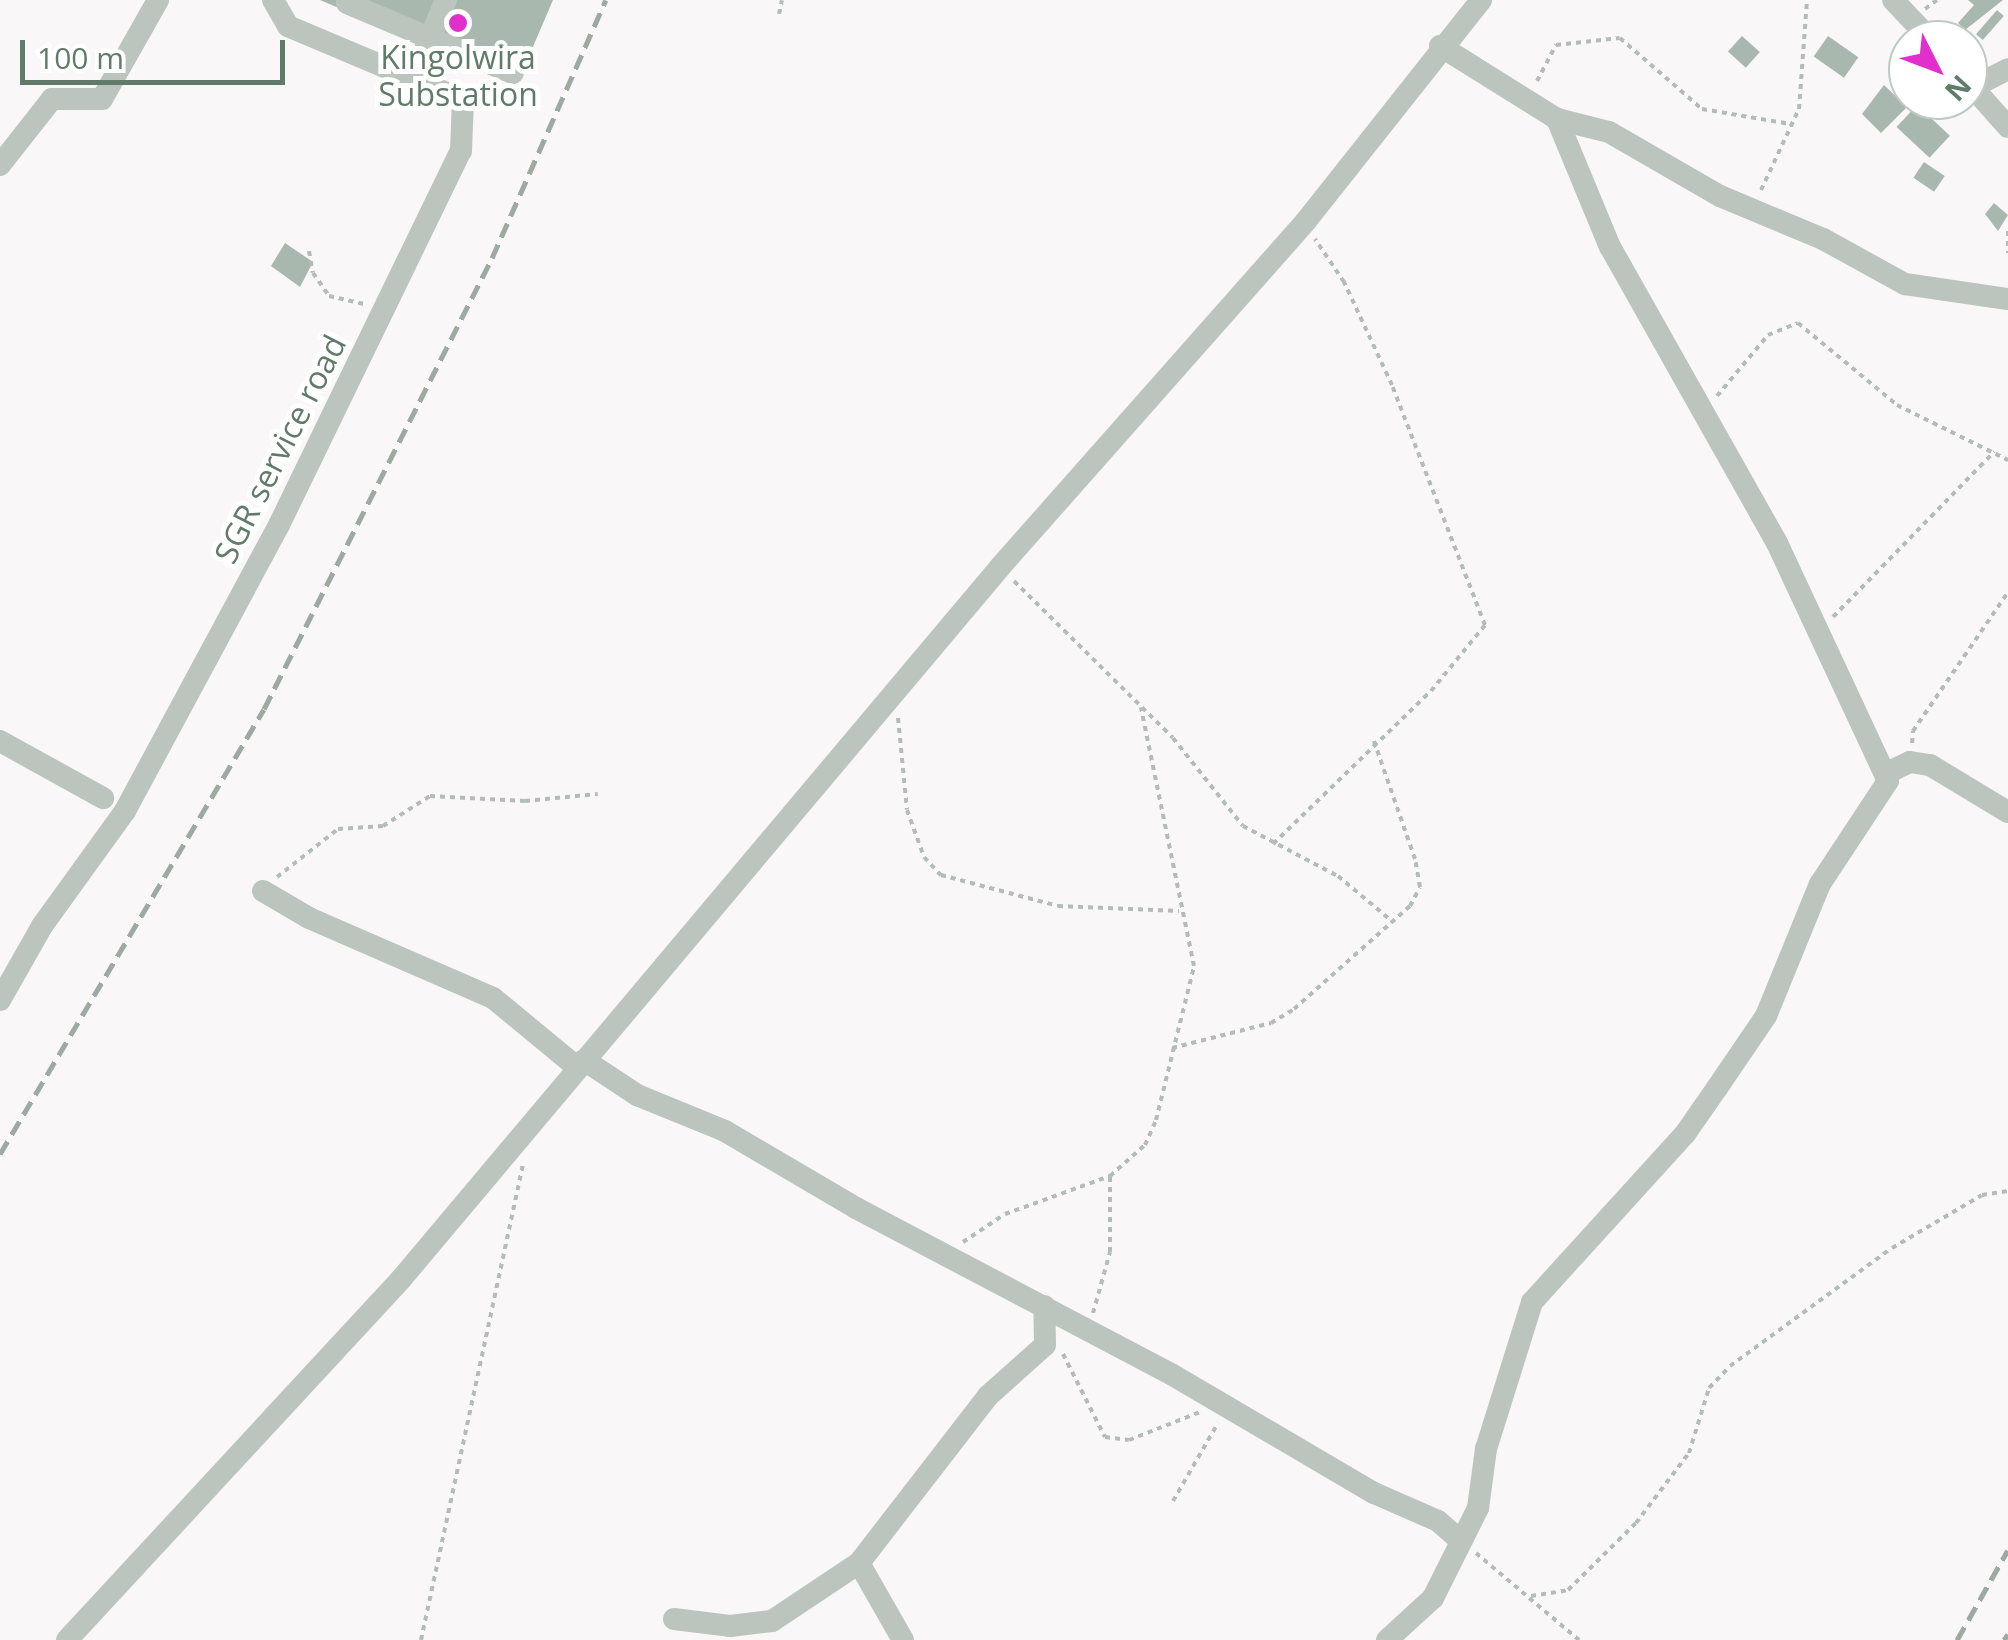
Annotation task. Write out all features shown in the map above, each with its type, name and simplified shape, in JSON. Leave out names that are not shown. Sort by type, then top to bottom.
[{"type":"street","points":[[0,166],[52,99],[102,100],[158,0]]},
{"type":"street","name":"SGR service road","points":[[0,1000],[42,926],[124,812],[390,304],[461,151],[464,100],[288,26],[274,0]]},
{"type":"street","points":[[412,78],[446,0]]},
{"type":"street","points":[[67,1640],[402,1278],[1000,567],[1304,224],[1440,46],[1481,0]]},
{"type":"street","points":[[1893,0],[1912,20]]},
{"type":"street","points":[[347,3],[513,73]]},
{"type":"street","points":[[1440,46],[1556,119],[1609,132],[1905,284],[2008,299]]},
{"type":"street","points":[[1988,104],[2008,127]]},
{"type":"street","points":[[1556,119],[1610,248],[1697,411],[1777,543],[1887,772]]},
{"type":"street","points":[[0,742],[102,798]]},
{"type":"street","points":[[1388,1640],[1433,1598],[1479,1502],[1486,1449],[1527,1311],[1685,1134],[1749,1041],[1790,966],[1820,884],[1887,772],[1910,762],[1930,765],[2008,812]]},
{"type":"street","points":[[263,891],[309,918],[492,998],[581,1064],[638,1094],[726,1131],[1374,1493],[1438,1521],[1462,1541]]},
{"type":"street","points":[[674,1619],[730,1626],[772,1621],[860,1563],[988,1396],[1038,1353],[1050,1334],[1044,1306]]},
{"type":"street","points":[[860,1563],[903,1640]]},
{"type":"path","points":[[779,14],[782,0]]},
{"type":"path","points":[[1752,208],[1791,124],[1803,87],[1807,0]]},
{"type":"path","points":[[1529,104],[1556,45],[1609,37],[1620,38],[1702,108],[1791,124]]},
{"type":"path","points":[[1273,844],[1374,741],[1431,691],[1485,625],[1392,385],[1344,282],[1304,224]]},
{"type":"path","points":[[2008,231],[2008,253]]},
{"type":"path","points":[[309,251],[312,273],[329,296],[346,305],[390,304]]},
{"type":"path","points":[[1697,411],[1723,392],[1768,335],[1798,323],[1896,405],[2008,460]]},
{"type":"path","points":[[1819,630],[1994,452]]},
{"type":"path","points":[[1000,567],[1141,706],[1244,826],[1338,876],[1393,922]]},
{"type":"path","points":[[1910,762],[1913,730],[2008,592]]},
{"type":"path","points":[[892,695],[907,810],[924,857],[941,875],[1058,906],[1179,911]]},
{"type":"path","points":[[950,1256],[970,1233],[1005,1214],[1110,1176],[1144,1145],[1194,966],[1179,911],[1141,706]]},
{"type":"path","points":[[1172,1048],[1270,1023],[1294,1010],[1393,922],[1420,887],[1408,833],[1374,741]]},
{"type":"path","points":[[263,891],[338,829],[383,826],[430,796],[525,801],[598,794]]},
{"type":"path","points":[[421,1640],[506,1252],[526,1128]]},
{"type":"path","points":[[1083,1330],[1107,1279],[1110,1176]]},
{"type":"path","points":[[1531,1596],[1568,1590],[1636,1523],[1689,1453],[1709,1388],[1730,1366],[1892,1248],[1982,1195],[2008,1191]]},
{"type":"path","points":[[1050,1334],[1106,1438],[1129,1440],[1187,1416],[1226,1410]]},
{"type":"path","points":[[1172,1501],[1226,1410]]},
{"type":"path","points":[[1462,1541],[1579,1640]]},
{"type":"building","name":"Kingolwira Substation","points":[[320,0],[553,0],[517,84]]},
{"type":"building","points":[[1968,0],[2003,0],[1978,20],[1961,20],[1974,5]]},
{"type":"building","points":[[1997,10],[2004,16],[1988,34],[1988,20]]},
{"type":"building","points":[[1742,36],[1760,52],[1746,68],[1728,52]]},
{"type":"building","points":[[1828,36],[1858,57],[1844,78],[1814,56]]},
{"type":"building","points":[[1884,85],[1888,89],[1888,120],[1894,120],[1881,133],[1862,114]]},
{"type":"building","points":[[1903,120],[1933,120],[1950,136],[1929,158],[1897,127]]},
{"type":"building","points":[[1924,162],[1945,176],[1934,192],[1913,178]]},
{"type":"building","points":[[1994,203],[2008,215],[1998,231],[1985,214]]},
{"type":"building","points":[[285,243],[313,262],[300,287],[271,266]]},
{"type":"railway","points":[[0,1154],[264,709],[492,258],[606,0]]},
{"type":"railway","points":[[1957,1640],[2008,1550]]},
{"type":"railway","points":[[2004,1640],[2008,1634]]},
{"type":"place","name":"Kingolwira Substation","points":[[458,23]]}]
